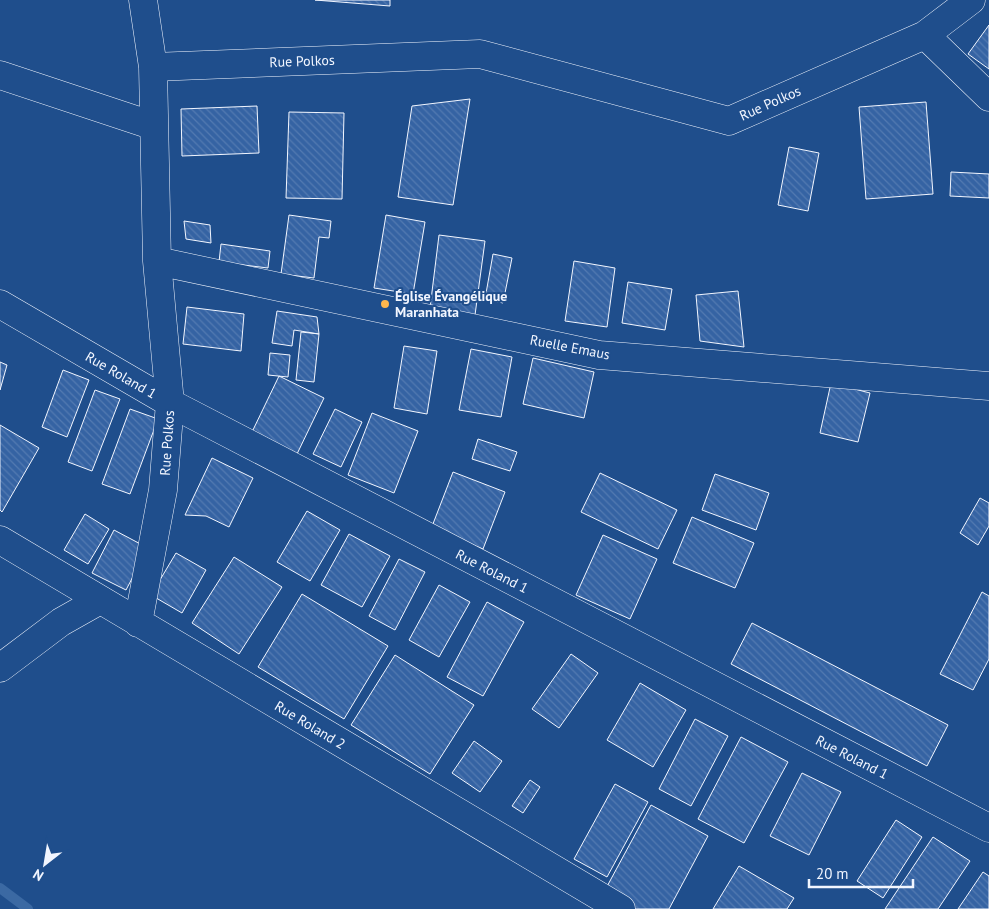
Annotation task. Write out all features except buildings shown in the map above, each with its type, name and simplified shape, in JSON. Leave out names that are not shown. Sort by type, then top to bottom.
[{"type":"street","points":[[143,0],[153,68]]},
{"type":"street","name":"Rue Polkos","points":[[138,623],[163,490],[170,403],[157,261],[153,68],[480,54],[729,120],[926,35],[971,0]]},
{"type":"street","points":[[926,35],[989,97]]},
{"type":"street","points":[[0,75],[154,126]]},
{"type":"street","name":"Ruelle Emaus","points":[[157,261],[599,355],[989,386]]},
{"type":"street","name":"Rue Roland 1","points":[[0,304],[170,403],[989,828]]},
{"type":"street","name":"Rue Roland 2","points":[[0,540],[621,909]]},
{"type":"street","points":[[0,668],[60,622],[100,600]]},
{"type":"waterway","points":[[0,888],[28,909]]},
{"type":"place","name":"Église Évangélique Maranhata","points":[[385,304]]}]
